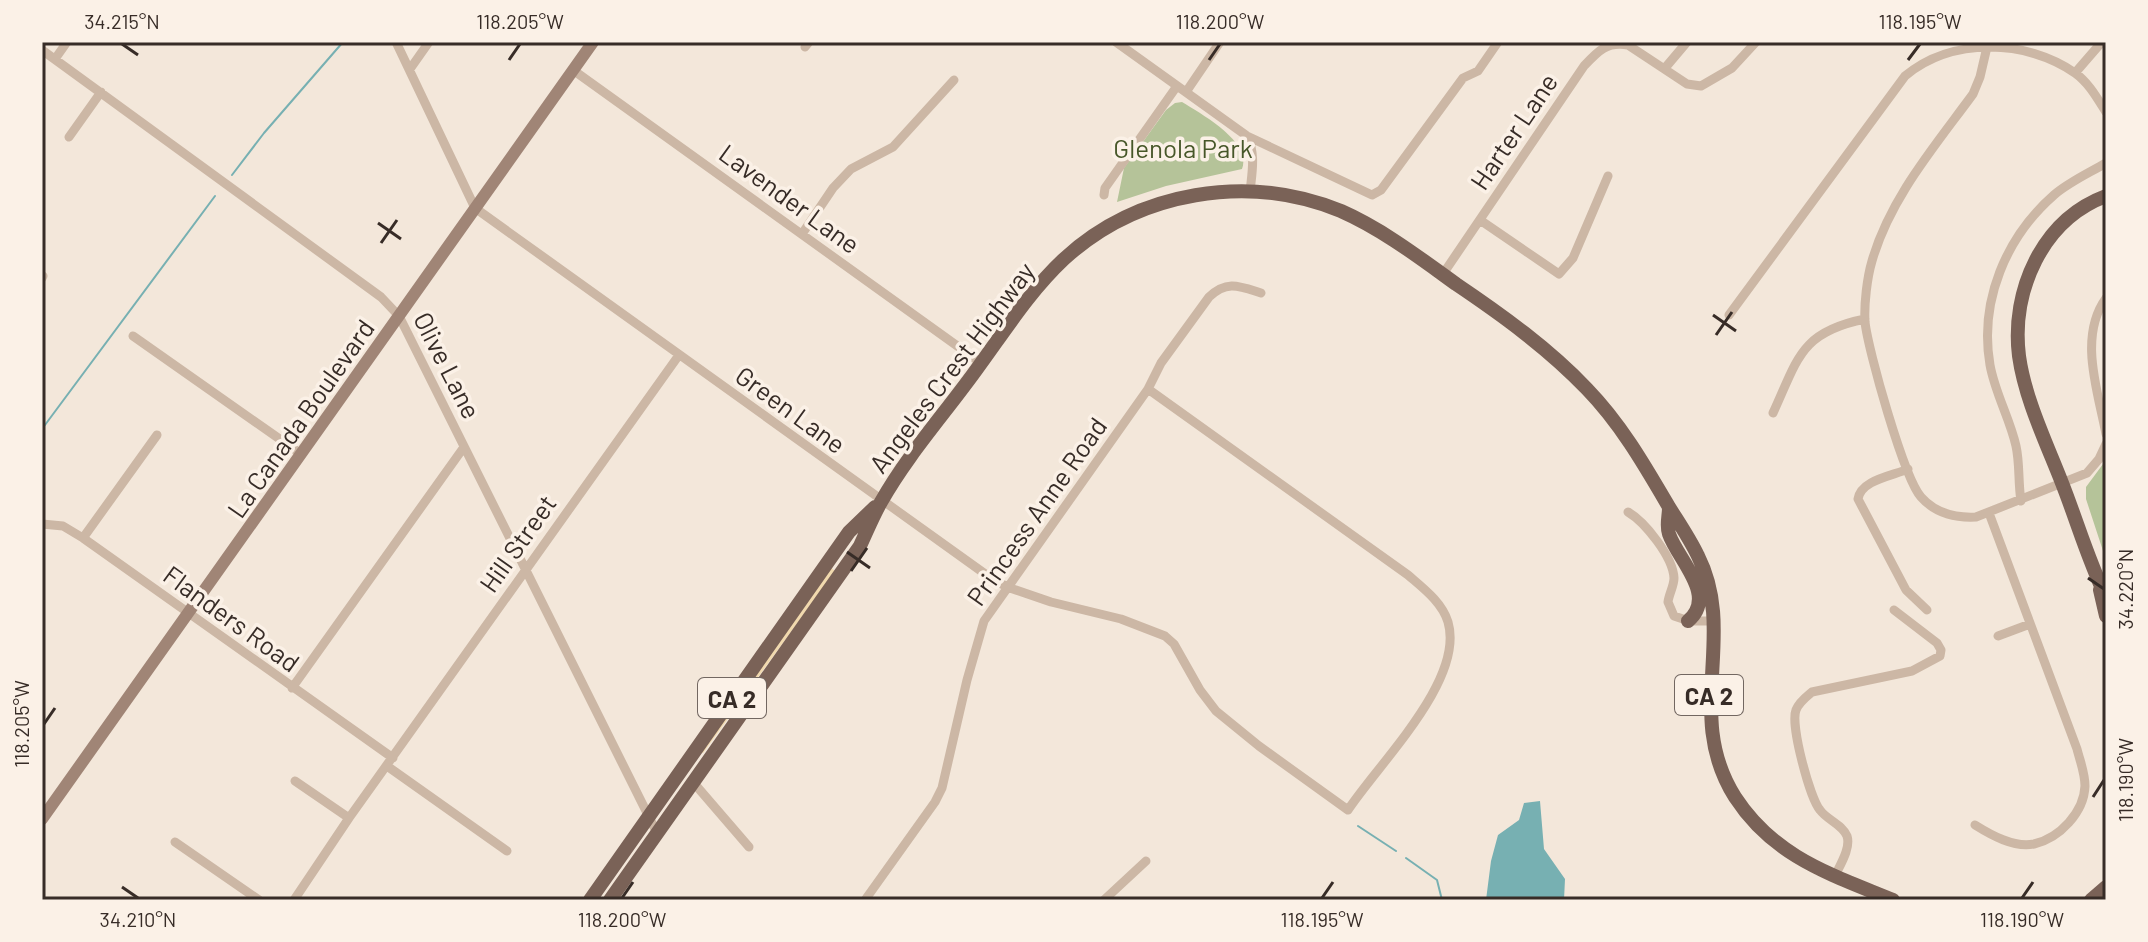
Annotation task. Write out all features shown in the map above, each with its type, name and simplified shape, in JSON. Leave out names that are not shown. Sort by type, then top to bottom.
[{"type":"main road","name":"Angeles Crest Highway","points":[[610,900],[860,546],[881,502],[1034,290],[1065,258],[1111,224],[1178,198],[1213,192],[1250,192],[1301,199],[1343,212],[1376,230],[1443,274],[1555,360],[1597,400],[1646,468],[1697,554],[1707,577],[1714,621],[1709,712],[1716,751],[1739,802],[1769,838],[1800,860],[1893,900]]},
{"type":"main road","points":[[2106,196],[2073,215],[2046,243],[2029,274],[2020,307],[2019,355],[2023,375],[2106,597]]},
{"type":"main road","name":"Angeles Crest Highway","points":[[590,900],[849,532],[881,502]]},
{"type":"main road","points":[[1669,507],[1668,531],[1691,574],[1700,603],[1688,621]]},
{"type":"main road","points":[[2097,578],[2106,616]]},
{"type":"main road","points":[[2091,900],[2106,887]]},
{"type":"main road","points":[[2099,900],[2106,894]]},
{"type":"street","points":[[55,59],[67,42]]},
{"type":"street","name":"Green Lane","points":[[396,42],[475,208],[881,502],[1007,587],[1051,602],[1130,621],[1165,636],[1174,644],[1200,690],[1216,711],[1348,810],[1407,731],[1444,672],[1452,642],[1448,620],[1439,604],[1417,583],[1148,389]]},
{"type":"street","points":[[410,69],[429,42]]},
{"type":"street","name":"La Canada Boulevard","points":[[42,819],[593,42]]},
{"type":"street","points":[[1116,42],[1247,136],[1372,195],[1381,190],[1463,78],[1478,71],[1498,42]]},
{"type":"street","points":[[1104,195],[1105,188],[1220,42]]},
{"type":"street","points":[[1665,68],[1687,42]]},
{"type":"street","name":"Harter Lane","points":[[1443,274],[1584,66],[1607,45],[1628,45],[1687,84],[1701,86],[1732,68],[1756,42]]},
{"type":"street","points":[[2075,73],[2101,43]]},
{"type":"street","points":[[1987,47],[1973,94],[1896,202],[1881,235],[1871,264],[1865,319],[1870,356],[1919,496],[1932,506],[1961,518],[1989,513],[2087,473],[2106,444]]},
{"type":"street","points":[[1729,315],[1905,76],[1915,67],[1949,50],[2011,48],[2044,57],[2075,73],[2093,90],[2106,112]]},
{"type":"street","name":"Olive Lane","points":[[42,50],[381,297],[399,316],[657,833]]},
{"type":"street","name":"Lavender Lane","points":[[573,70],[981,363]]},
{"type":"street","points":[[802,234],[833,188],[851,169],[893,147],[954,80]]},
{"type":"street","points":[[69,137],[101,92]]},
{"type":"street","points":[[1247,136],[1253,159],[1250,192]]},
{"type":"street","points":[[2021,501],[2017,448],[1990,365],[1988,314],[1992,291],[2010,250],[2038,210],[2056,193],[2106,163]]},
{"type":"street","points":[[1480,220],[1559,274],[1573,258],[1608,176]]},
{"type":"street","name":"Princess Anne Road","points":[[865,900],[942,788],[979,632],[1007,587],[1148,389],[1161,363],[1209,297],[1218,288],[1239,286],[1261,293]]},
{"type":"street","points":[[2106,298],[2094,320],[2091,347],[2106,434]]},
{"type":"street","points":[[1773,413],[1801,352],[1811,341],[1824,330],[1865,319]]},
{"type":"street","points":[[133,336],[301,454]]},
{"type":"street","name":"Hill Street","points":[[294,900],[679,355]]},
{"type":"street","points":[[83,538],[157,435]]},
{"type":"street","points":[[292,688],[464,447]]},
{"type":"street","points":[[1908,469],[1867,485],[1859,492],[1858,499],[1906,590],[1927,610]]},
{"type":"street","points":[[1628,512],[1645,523],[1671,565],[1674,576],[1668,602],[1674,616],[1688,621],[1714,621]]},
{"type":"street","points":[[1975,825],[2004,840],[2033,844],[2061,830],[2072,820],[2081,804],[2085,787],[2083,768],[1989,513]]},
{"type":"street","name":"Flanders Road","points":[[42,524],[63,526],[83,538],[292,688],[507,851]]},
{"type":"street","points":[[1835,876],[1848,838],[1841,827],[1820,811],[1814,800],[1795,737],[1796,710],[1812,692],[1912,671],[1940,656],[1941,647],[1894,610]]},
{"type":"street","points":[[1998,636],[2030,624]]},
{"type":"street","points":[[295,781],[349,818]]},
{"type":"street","points":[[693,782],[749,847]]},
{"type":"street","points":[[175,842],[259,900]]},
{"type":"street","points":[[1104,900],[1146,861]]},
{"type":"green space","name":"Glenola Park","points":[[1182,102],[1233,139],[1243,159],[1242,169],[1166,186],[1117,202],[1124,168],[1166,110]]},
{"type":"green space","points":[[2106,460],[2106,560],[2086,499],[2086,487]]},
{"type":"sand","points":[[830,567],[835,571],[701,752]]},
{"type":"water","points":[[1540,801],[1544,849],[1565,879],[1564,900],[1486,900],[1498,835],[1519,820],[1524,803]]},
{"type":"waterway","points":[[232,175],[343,42]]},
{"type":"waterway","points":[[42,429],[215,196]]},
{"type":"waterway","points":[[1358,826],[1396,851]]},
{"type":"waterway","points":[[1406,858],[1437,880],[1442,900]]}]
